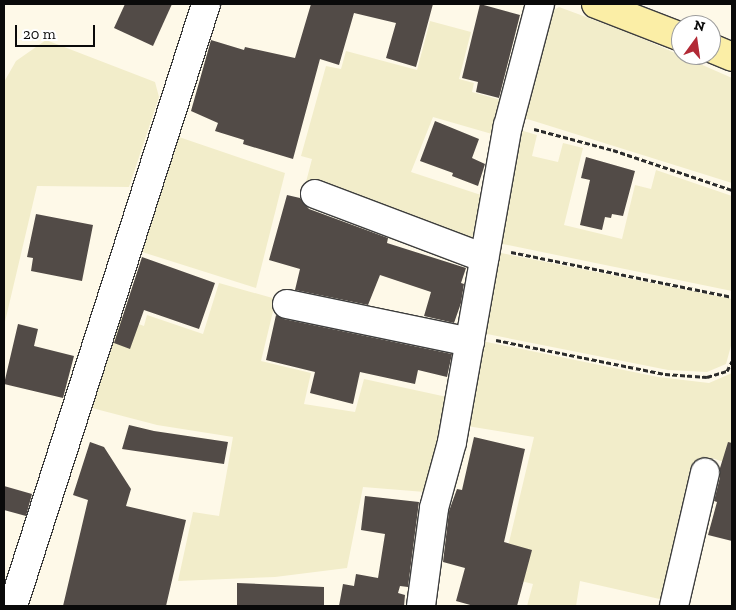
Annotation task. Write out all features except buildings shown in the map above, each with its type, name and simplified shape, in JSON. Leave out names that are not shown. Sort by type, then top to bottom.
[{"type":"street","points":[[13,606],[206,4]]},
{"type":"street","points":[[421,606],[434,508],[452,442],[509,123],[540,4]]},
{"type":"street","points":[[596,4],[671,33]]},
{"type":"street","points":[[316,194],[485,253]]},
{"type":"street","points":[[287,304],[470,338]]},
{"type":"street","points":[[674,606],[705,473]]},
{"type":"path","points":[[509,123],[613,150],[732,190]]},
{"type":"path","points":[[485,253],[732,297]]},
{"type":"path","points":[[470,338],[665,374],[707,378],[727,371],[732,361]]},
{"type":"shaded area","points":[[559,7],[632,34],[671,51],[671,65],[702,65],[732,78],[732,183],[521,117],[543,16]]},
{"type":"shaded area","points":[[430,21],[471,32],[459,79],[474,83],[472,92],[501,100],[492,134],[433,117],[411,172],[481,195],[471,245],[306,182],[312,159],[301,156],[326,66],[341,69],[346,51],[417,70]]},
{"type":"shaded area","points":[[46,40],[155,82],[159,97],[129,187],[37,186],[4,326],[4,82],[16,61]]},
{"type":"shaded area","points":[[520,130],[537,135],[532,156],[558,162],[563,143],[583,148],[564,225],[622,239],[635,185],[651,189],[656,170],[732,196],[732,291],[498,243]]},
{"type":"shaded area","points":[[176,136],[285,173],[256,288],[139,251]]},
{"type":"shaded area","points":[[496,252],[732,299],[732,342],[726,364],[707,372],[668,370],[482,333]]},
{"type":"shaded area","points":[[219,283],[276,299],[261,361],[311,373],[304,404],[355,412],[364,379],[447,397],[425,492],[363,487],[347,568],[275,577],[178,581],[193,512],[219,516],[233,437],[157,425],[92,408],[120,317],[144,326],[147,315],[203,334]]},
{"type":"shaded area","points":[[482,341],[658,377],[709,383],[732,373],[732,465],[712,458],[697,465],[664,600],[580,581],[576,606],[527,606],[533,584],[501,576],[534,437],[467,426]]}]
